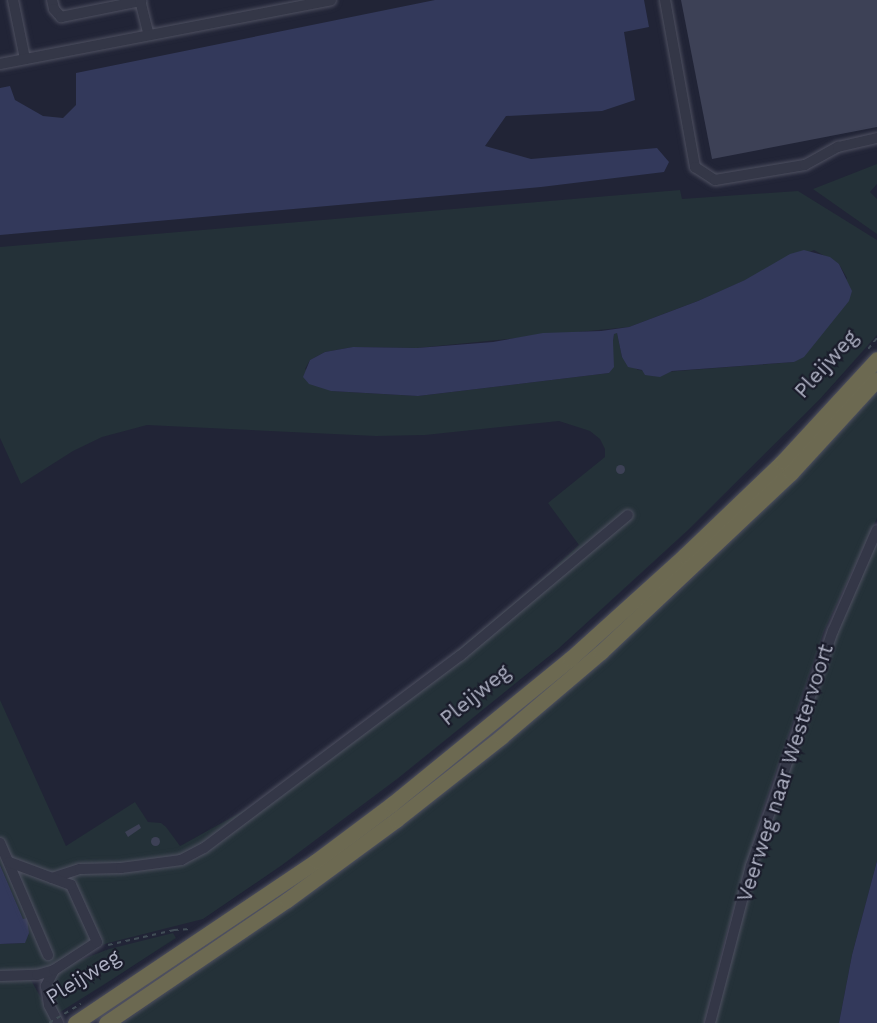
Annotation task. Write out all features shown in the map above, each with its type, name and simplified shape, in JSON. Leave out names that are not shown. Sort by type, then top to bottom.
[{"type":"highway","name":"Pleijweg","points":[[81,1014],[316,861],[392,804],[570,659],[685,555],[782,462],[870,356]]},
{"type":"highway","points":[[106,1023],[287,900],[396,820],[501,737],[601,652],[791,473],[877,379]]},
{"type":"street","points":[[13,0],[25,59]]},
{"type":"street","points":[[52,0],[54,9],[61,17],[141,1],[149,35]]},
{"type":"street","points":[[0,64],[307,2],[331,0]]},
{"type":"street","points":[[665,0],[695,167],[715,180],[805,165],[838,147],[877,138]]},
{"type":"street","points":[[52,878],[80,869],[121,868],[181,860],[204,848],[460,656],[628,515]]},
{"type":"street","name":"Veerweg naar Westervoort","points":[[710,1023],[751,866],[833,631],[877,530]]},
{"type":"street","points":[[0,843],[48,956]]},
{"type":"street","points":[[0,976],[37,975],[54,970],[97,942],[71,885],[9,862]]},
{"type":"street","points":[[54,970],[46,986],[49,1005],[58,1023]]},
{"type":"path","name":"Pleijweg","points":[[870,356],[877,338]]},
{"type":"path","points":[[97,942],[105,946],[184,928],[193,931]]},
{"type":"path","name":"Pleijweg","points":[[49,1023],[81,1014]]},
{"type":"shaded area","points":[[877,164],[877,184],[870,192],[877,199],[877,234],[813,189]]},
{"type":"shaded area","points":[[680,190],[682,199],[798,191],[877,240],[877,335],[820,399],[688,530],[558,649],[397,779],[282,865],[203,919],[108,943],[77,954],[52,969],[0,973],[0,944],[25,943],[26,918],[23,920],[0,865],[0,700],[66,846],[135,802],[148,822],[161,823],[180,846],[256,804],[440,665],[579,545],[548,503],[605,457],[605,449],[600,439],[590,431],[559,421],[425,435],[376,436],[147,425],[102,437],[73,451],[21,484],[0,438],[0,247]],"holes":[[[814,250],[839,264],[847,278],[794,362],[665,372],[638,370],[622,357],[617,333],[614,333],[609,373],[418,396],[331,391],[305,369],[310,360],[325,352],[353,347],[417,348],[629,327],[698,301]]]},
{"type":"shaded area","points":[[877,391],[877,518],[824,631],[761,815],[726,935],[704,1023],[122,1023],[331,878],[429,803],[602,660],[678,592],[769,505]]},
{"type":"shaded area","points":[[877,539],[877,861],[852,955],[839,1023],[711,1023],[771,809],[835,634]]},
{"type":"shaded area","points":[[173,933],[176,938],[111,980],[57,1014],[52,1010],[52,985],[56,974],[67,965],[109,949]]},
{"type":"shaded area","points":[[31,980],[55,1023],[0,1023],[0,981]]},
{"type":"water","points":[[435,0],[644,0],[649,27],[624,32],[635,100],[602,111],[506,116],[485,146],[531,159],[657,148],[669,162],[664,172],[541,187],[0,235],[0,88],[10,86],[15,100],[43,116],[63,118],[76,105],[76,73]]},
{"type":"water","points":[[804,250],[830,257],[839,264],[852,291],[849,301],[804,357],[794,362],[672,371],[660,377],[645,375],[642,370],[628,367],[622,357],[617,333],[614,334],[613,341],[614,367],[609,373],[418,396],[331,391],[309,384],[303,377],[310,360],[325,352],[353,347],[417,348],[493,342],[543,333],[601,331],[629,327],[698,301],[745,280],[790,254]]},
{"type":"water","points":[[877,861],[877,1023],[839,1023],[852,955]]},
{"type":"water","points":[[0,865],[23,919],[27,918],[29,933],[25,943],[0,944]]},
{"type":"building","points":[[681,0],[877,0],[877,127],[712,159]]},
{"type":"building","points":[[620,464],[625,469],[620,474],[615,469]]},
{"type":"building","points":[[139,824],[141,828],[128,837],[125,832]]},
{"type":"building","points":[[155,836],[160,841],[155,846],[150,841]]}]
